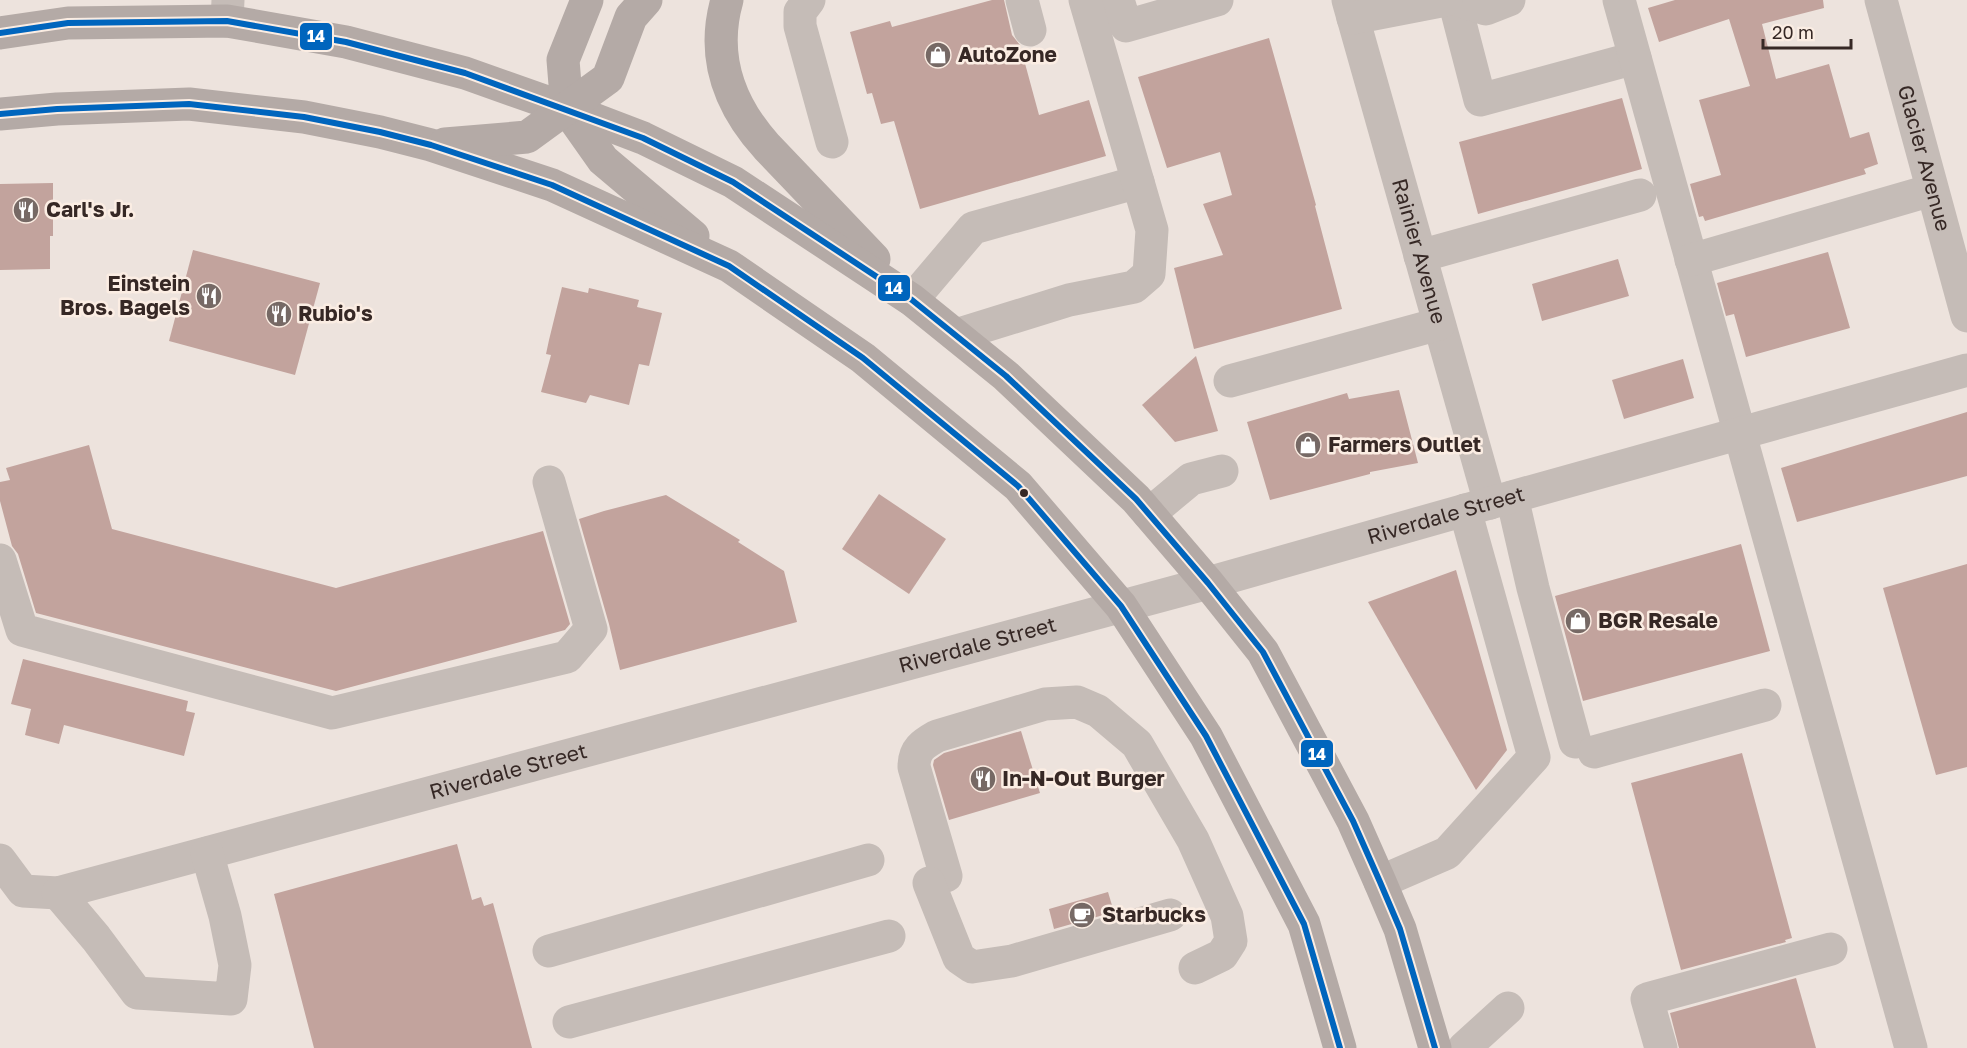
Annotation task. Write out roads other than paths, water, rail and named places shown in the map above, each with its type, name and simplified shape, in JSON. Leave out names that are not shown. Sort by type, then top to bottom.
[{"type":"main road","points":[[586,0],[563,60],[567,108],[603,160],[729,267],[863,358],[1018,486],[1121,606],[1206,736],[1304,924],[1340,1048]]},
{"type":"main road","points":[[431,145],[527,137],[608,78],[631,17],[646,0]]},
{"type":"main road","points":[[727,0],[722,19],[720,46],[723,69],[739,111],[752,131],[912,300]]},
{"type":"main road","points":[[0,33],[68,23],[228,11],[465,73],[567,108],[643,138],[733,182],[912,300],[1006,376],[1136,500],[1208,583],[1263,652],[1353,821],[1380,882],[1400,929],[1435,1048]]},
{"type":"main road","points":[[0,114],[57,109],[189,104],[304,117],[380,132],[431,145],[552,185],[729,267]]},
{"type":"street","points":[[809,0],[800,12],[800,26],[832,142]]},
{"type":"street","points":[[956,336],[1069,300],[1134,287],[1149,274],[1152,230],[1085,0]]},
{"type":"street","points":[[1118,0],[1126,26],[1217,0]]},
{"type":"street","points":[[1350,9],[1446,0]]},
{"type":"street","points":[[1456,0],[1486,9],[1509,0]]},
{"type":"street","points":[[1456,0],[1480,100],[1635,58]]},
{"type":"street","points":[[1619,0],[1740,434],[1791,700],[1911,1048]]},
{"type":"street","name":"Glacier Avenue","points":[[1881,0],[1967,316]]},
{"type":"street","name":"Rainier Avenue","points":[[1350,9],[1489,503]]},
{"type":"street","points":[[912,300],[973,228],[1138,182]]},
{"type":"street","points":[[1691,260],[1932,190]]},
{"type":"street","points":[[1420,256],[1640,195]]},
{"type":"street","points":[[1230,381],[1439,324]]},
{"type":"street","name":"Riverdale Street","points":[[0,860],[23,891],[58,893],[1208,583],[1967,370]]},
{"type":"street","points":[[1149,514],[1191,478],[1222,471]]},
{"type":"street","points":[[0,560],[22,630],[332,713],[567,657],[591,629],[549,482]]},
{"type":"street","points":[[1489,503],[1533,588],[1584,747],[1791,700]]},
{"type":"street","points":[[1380,882],[1447,853],[1534,757],[1489,503]]},
{"type":"street","points":[[1170,915],[1012,961],[972,967],[959,958],[937,879],[914,767],[914,756],[923,744],[937,736],[1046,704],[1077,702],[1098,711],[1137,744],[1193,840],[1227,916],[1231,941],[1222,955],[1196,968]]},
{"type":"street","points":[[58,893],[96,938],[137,993],[231,999],[235,965],[225,916],[207,853]]},
{"type":"street","points":[[549,951],[868,860]]},
{"type":"street","points":[[569,1022],[889,936]]},
{"type":"street","points":[[1661,1048],[1647,999],[1831,950]]},
{"type":"street","points":[[1464,1048],[1508,1008]]},
{"type":"place","name":"AutoZone","points":[[938,55]]},
{"type":"place","name":"Carl's Jr.","points":[[26,210]]},
{"type":"place","name":"Einstein Bros. Bagels","points":[[209,296]]},
{"type":"place","name":"Rubio's","points":[[279,314]]},
{"type":"place","name":"Farmers Outlet","points":[[1308,445]]},
{"type":"place","name":"BGR Resale","points":[[1578,621]]},
{"type":"place","name":"In-N-Out Burger","points":[[983,779]]},
{"type":"place","name":"Starbucks","points":[[1082,915]]}]
